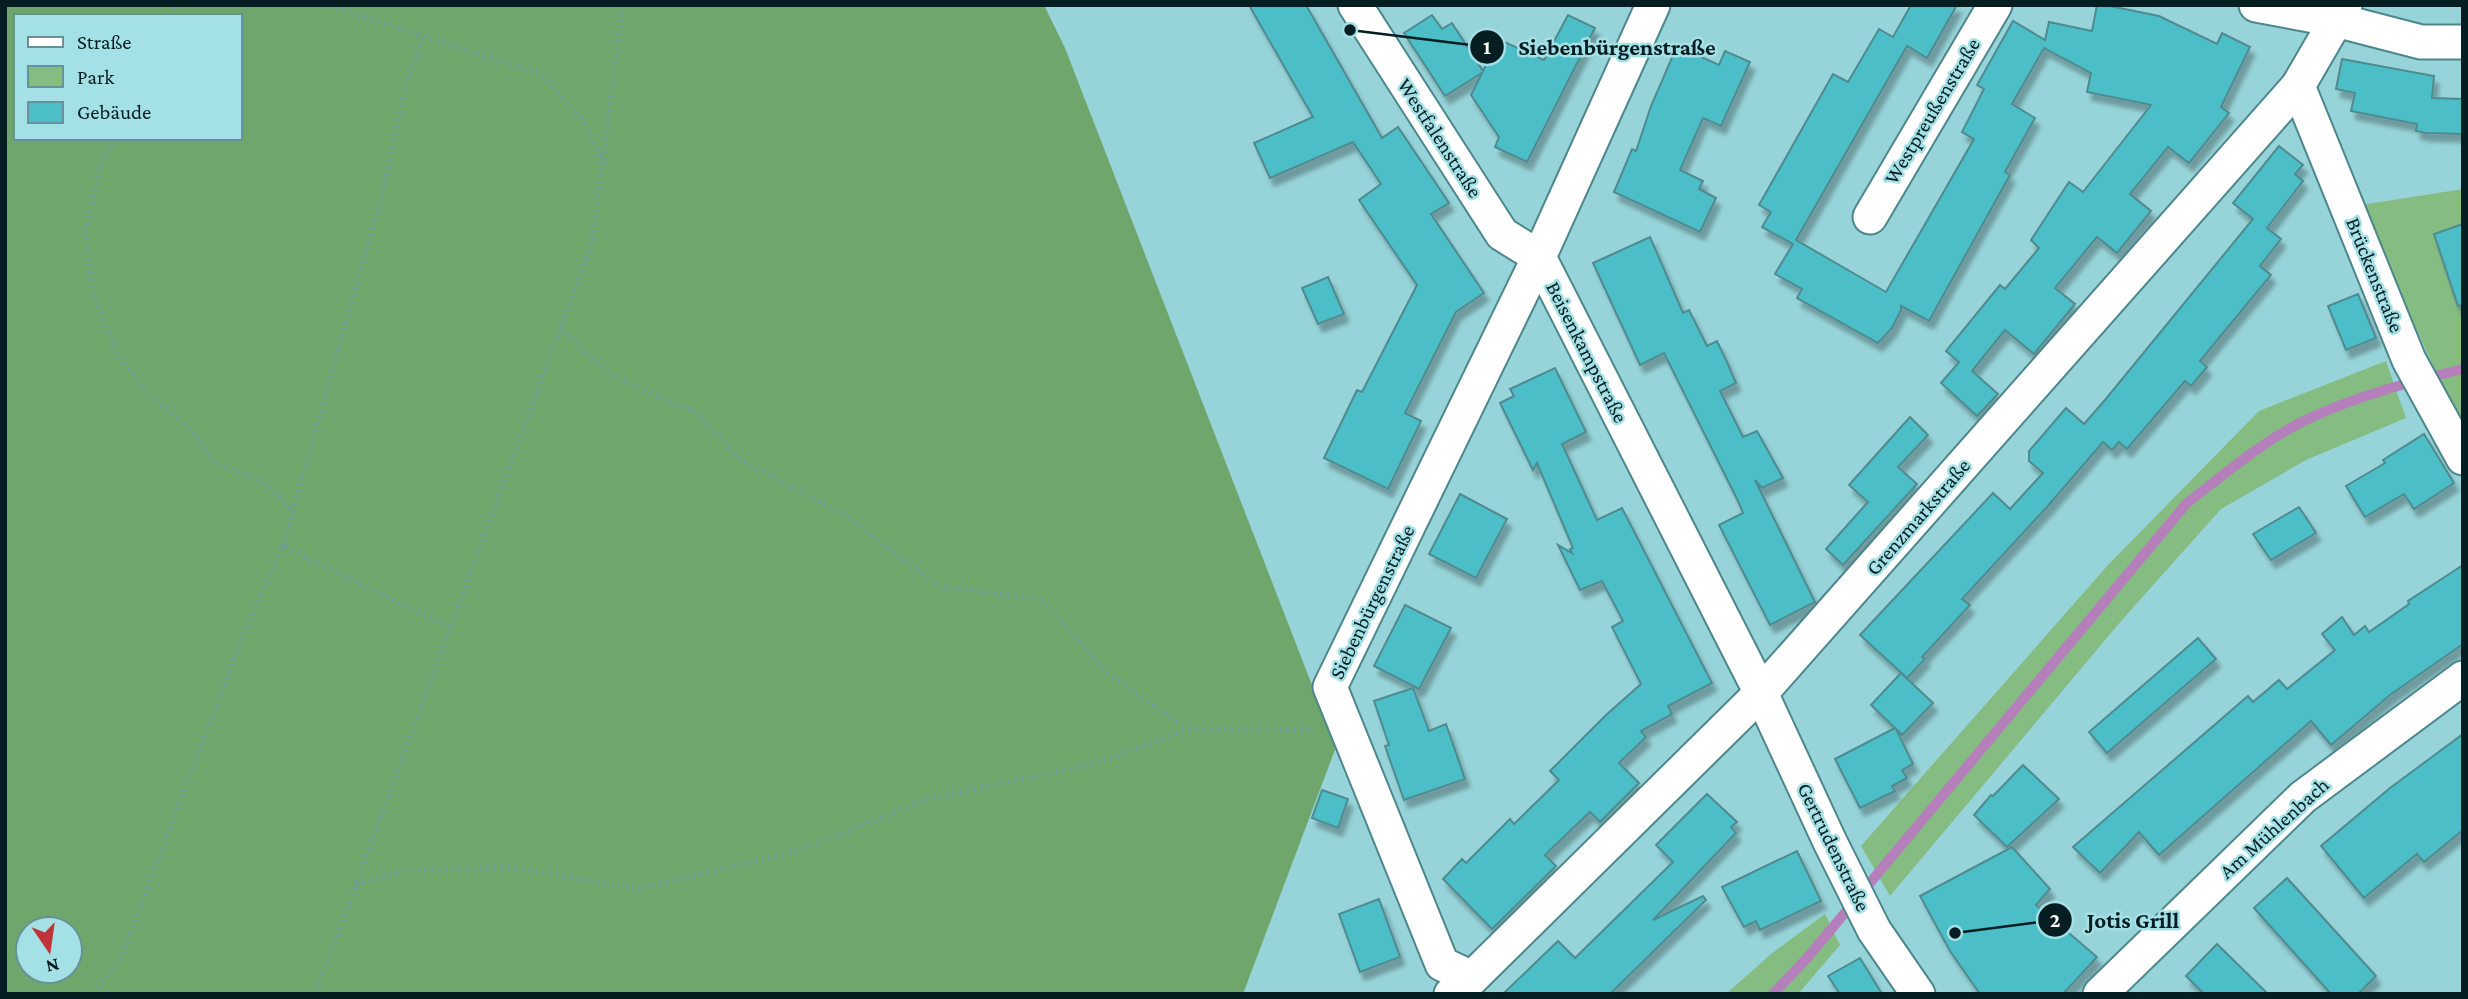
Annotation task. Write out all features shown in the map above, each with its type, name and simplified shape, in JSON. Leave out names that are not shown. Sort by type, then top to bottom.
[{"type":"street","name":"Westfalenstraße","points":[[1354,5],[1502,234],[1539,257]]},
{"type":"street","name":"Beisenkampstraße","points":[[1653,5],[1539,257],[1761,693]]},
{"type":"street","name":"Westpreußenstraße","points":[[1870,217],[1995,5]]},
{"type":"street","points":[[2256,5],[2341,13],[2421,42],[2463,42]]},
{"type":"street","name":"Grenzmarkstraße","points":[[1461,986],[1761,693],[2298,86],[2341,13]]},
{"type":"street","name":"Brückenstraße","points":[[2298,86],[2408,356],[2463,458]]},
{"type":"street","name":"Siebenbürgenstraße","points":[[1461,986],[1442,964],[1330,687],[1539,257]]},
{"type":"street","name":"Am Mühlenbach","points":[[2099,994],[2303,797],[2463,678]]},
{"type":"street","name":"Gertrudenstraße","points":[[1761,693],[1874,930],[1918,994]]},
{"type":"path","points":[[327,5],[541,74],[582,119],[603,161]]},
{"type":"path","points":[[314,994],[592,243],[623,5]]},
{"type":"path","points":[[94,994],[122,955],[240,645],[283,546],[385,184],[406,83],[423,36]]},
{"type":"path","points":[[115,140],[102,159],[86,231],[92,290],[118,356],[150,395],[196,434],[213,461],[257,479],[271,488],[292,511]]},
{"type":"path","points":[[561,328],[614,377],[696,413],[741,460],[848,517],[937,586],[1041,599],[1108,673],[1187,730]]},
{"type":"path","points":[[283,546],[449,627]]},
{"type":"path","points":[[356,885],[407,870],[513,867],[637,889],[801,849],[924,800],[1096,763],[1187,730],[1280,731],[1347,728]]},
{"type":"green space","points":[[5,5],[1044,5],[1065,48],[1336,747],[1243,994],[5,994]]},
{"type":"green space","points":[[2463,189],[2463,415],[2459,416],[2428,355],[2361,205]]},
{"type":"green space","points":[[2386,361],[2406,418],[2306,460],[2221,509],[2122,620],[1890,896],[1861,846],[2108,565],[2259,411]]},
{"type":"green space","points":[[1825,914],[1840,945],[1798,994],[1726,994],[1771,954]]},
{"type":"building","points":[[1249,5],[1306,5],[1382,138],[1398,127],[1449,203],[1431,214],[1484,293],[1456,312],[1405,413],[1421,421],[1388,489],[1324,458],[1357,390],[1362,392],[1417,285],[1359,200],[1381,184],[1353,142],[1270,178],[1254,143],[1313,117]]},
{"type":"building","points":[[1911,5],[1957,5],[1927,58],[1907,46],[1796,240],[1886,292],[1974,139],[1962,132],[1984,89],[1977,85],[2013,21],[2045,40],[2049,22],[2092,31],[2097,5],[2105,5],[2159,16],[2217,44],[2222,33],[2250,47],[2221,107],[2229,113],[2189,163],[2168,147],[2130,194],[2151,211],[2117,253],[2097,237],[2055,288],[2075,304],[2034,354],[2005,330],[1972,371],[1998,394],[1977,416],[1941,383],[1959,362],[1946,351],[2000,285],[2005,289],[2039,248],[2031,240],[2069,182],[2083,192],[2151,105],[2087,92],[2091,73],[2044,48],[2012,104],[2035,118],[2005,172],[2010,175],[1929,321],[1901,306],[1892,328],[1878,343],[1797,298],[1802,289],[1775,274],[1793,244],[1762,227],[1771,212],[1759,205],[1833,74],[1848,82],[1879,29],[1893,37]]},
{"type":"building","points":[[1432,15],[1442,29],[1452,23],[1483,71],[1498,39],[1544,60],[1568,15],[1595,28],[1527,162],[1495,147],[1499,137],[1471,95],[1482,73],[1445,96],[1404,33]]},
{"type":"building","points":[[1677,46],[1719,65],[1725,51],[1750,62],[1721,126],[1703,118],[1680,170],[1703,181],[1699,189],[1716,198],[1700,232],[1614,192],[1632,149],[1636,151],[1651,106]]},
{"type":"building","points":[[2342,59],[2434,76],[2432,98],[2463,99],[2463,134],[2416,131],[2417,124],[2351,111],[2355,93],[2336,89]]},
{"type":"building","points":[[2279,146],[2303,165],[2295,174],[2303,181],[2267,228],[2281,239],[2260,266],[2271,275],[2200,361],[2207,367],[2191,386],[2185,381],[2127,449],[2119,442],[2112,450],[2103,442],[1962,599],[1970,605],[1922,657],[1925,659],[1907,678],[1860,635],[1993,493],[2010,509],[2043,473],[2029,461],[2029,451],[2066,408],[2084,424],[2105,400],[2253,219],[2233,203]]},
{"type":"building","points":[[2463,224],[2463,305],[2458,306],[2434,234]]},
{"type":"building","points":[[1650,237],[1683,313],[1689,310],[1707,346],[1717,341],[1727,362],[1736,383],[1720,391],[1743,437],[1757,431],[1783,478],[1762,488],[1755,480],[1815,602],[1770,625],[1719,525],[1743,513],[1738,501],[1664,353],[1640,365],[1593,263]]},
{"type":"building","points":[[1328,277],[1344,314],[1318,324],[1302,288]]},
{"type":"building","points":[[2358,294],[2376,338],[2346,350],[2328,306]]},
{"type":"building","points":[[1555,368],[1586,432],[1562,444],[1597,520],[1622,508],[1712,683],[1668,706],[1672,714],[1641,731],[1646,737],[1619,763],[1639,783],[1600,822],[1590,812],[1545,855],[1556,866],[1492,929],[1443,879],[1462,859],[1466,863],[1510,819],[1514,824],[1559,780],[1550,771],[1641,684],[1612,627],[1623,621],[1602,581],[1580,590],[1558,545],[1572,553],[1570,549],[1573,548],[1537,463],[1533,470],[1500,403],[1514,396],[1510,389]]},
{"type":"building","points":[[1910,417],[1928,435],[1898,467],[1917,484],[1843,565],[1826,549],[1868,502],[1849,485]]},
{"type":"building","points":[[2424,434],[2454,483],[2414,509],[2404,494],[2365,517],[2346,486],[2385,463],[2383,460]]},
{"type":"building","points":[[1460,494],[1507,519],[1476,578],[1429,554]]},
{"type":"building","points":[[2299,507],[2316,533],[2271,560],[2253,534]]},
{"type":"building","points":[[2463,565],[2463,644],[2390,695],[2331,745],[2311,721],[2159,855],[2139,832],[2100,873],[2073,847],[2248,696],[2253,702],[2279,680],[2287,689],[2335,650],[2322,634],[2342,617],[2354,635],[2365,626],[2369,632],[2409,604],[2408,601]]},
{"type":"building","points":[[1405,605],[1451,628],[1419,689],[1374,666]]},
{"type":"building","points":[[2198,638],[2216,659],[2107,753],[2089,732]]},
{"type":"building","points":[[1901,673],[1933,703],[1902,735],[1896,729],[1913,764],[1902,770],[1907,778],[1892,786],[1895,791],[1860,808],[1835,759],[1895,728],[1871,705]]},
{"type":"building","points":[[1413,688],[1429,731],[1446,724],[1465,779],[1404,800],[1385,746],[1389,745],[1374,701]]},
{"type":"building","points":[[2463,734],[2463,830],[2424,862],[2417,854],[2364,898],[2321,846],[2390,788]]},
{"type":"building","points":[[2023,765],[2059,799],[2007,847],[1974,815]]},
{"type":"building","points":[[1322,790],[1348,799],[1338,828],[1312,818]]},
{"type":"building","points":[[1707,794],[1737,822],[1731,827],[1736,833],[1653,920],[1703,896],[1706,900],[1610,994],[1503,994],[1558,941],[1575,958],[1673,862],[1656,845]]},
{"type":"building","points":[[2012,847],[2050,889],[2036,905],[2097,957],[2063,994],[1980,994],[1950,951],[1920,896]]},
{"type":"building","points":[[1797,851],[1821,901],[1760,930],[1756,921],[1744,927],[1722,887]]},
{"type":"building","points":[[2287,878],[2376,976],[2358,994],[2331,994],[2254,908]]},
{"type":"building","points":[[1379,899],[1400,957],[1360,972],[1339,914]]},
{"type":"building","points":[[2217,944],[2268,994],[2204,994],[2186,976]]},
{"type":"building","points":[[1860,958],[1882,994],[1840,994],[1828,976]]},
{"type":"waterway","points":[[1773,994],[1808,957],[2187,503],[2231,468],[2293,426],[2366,396],[2463,369]]},
{"type":"place","name":"Siebenbürgenstraße","points":[[1350,30]]},
{"type":"place","name":"Jotis Grill","points":[[1955,933]]}]
